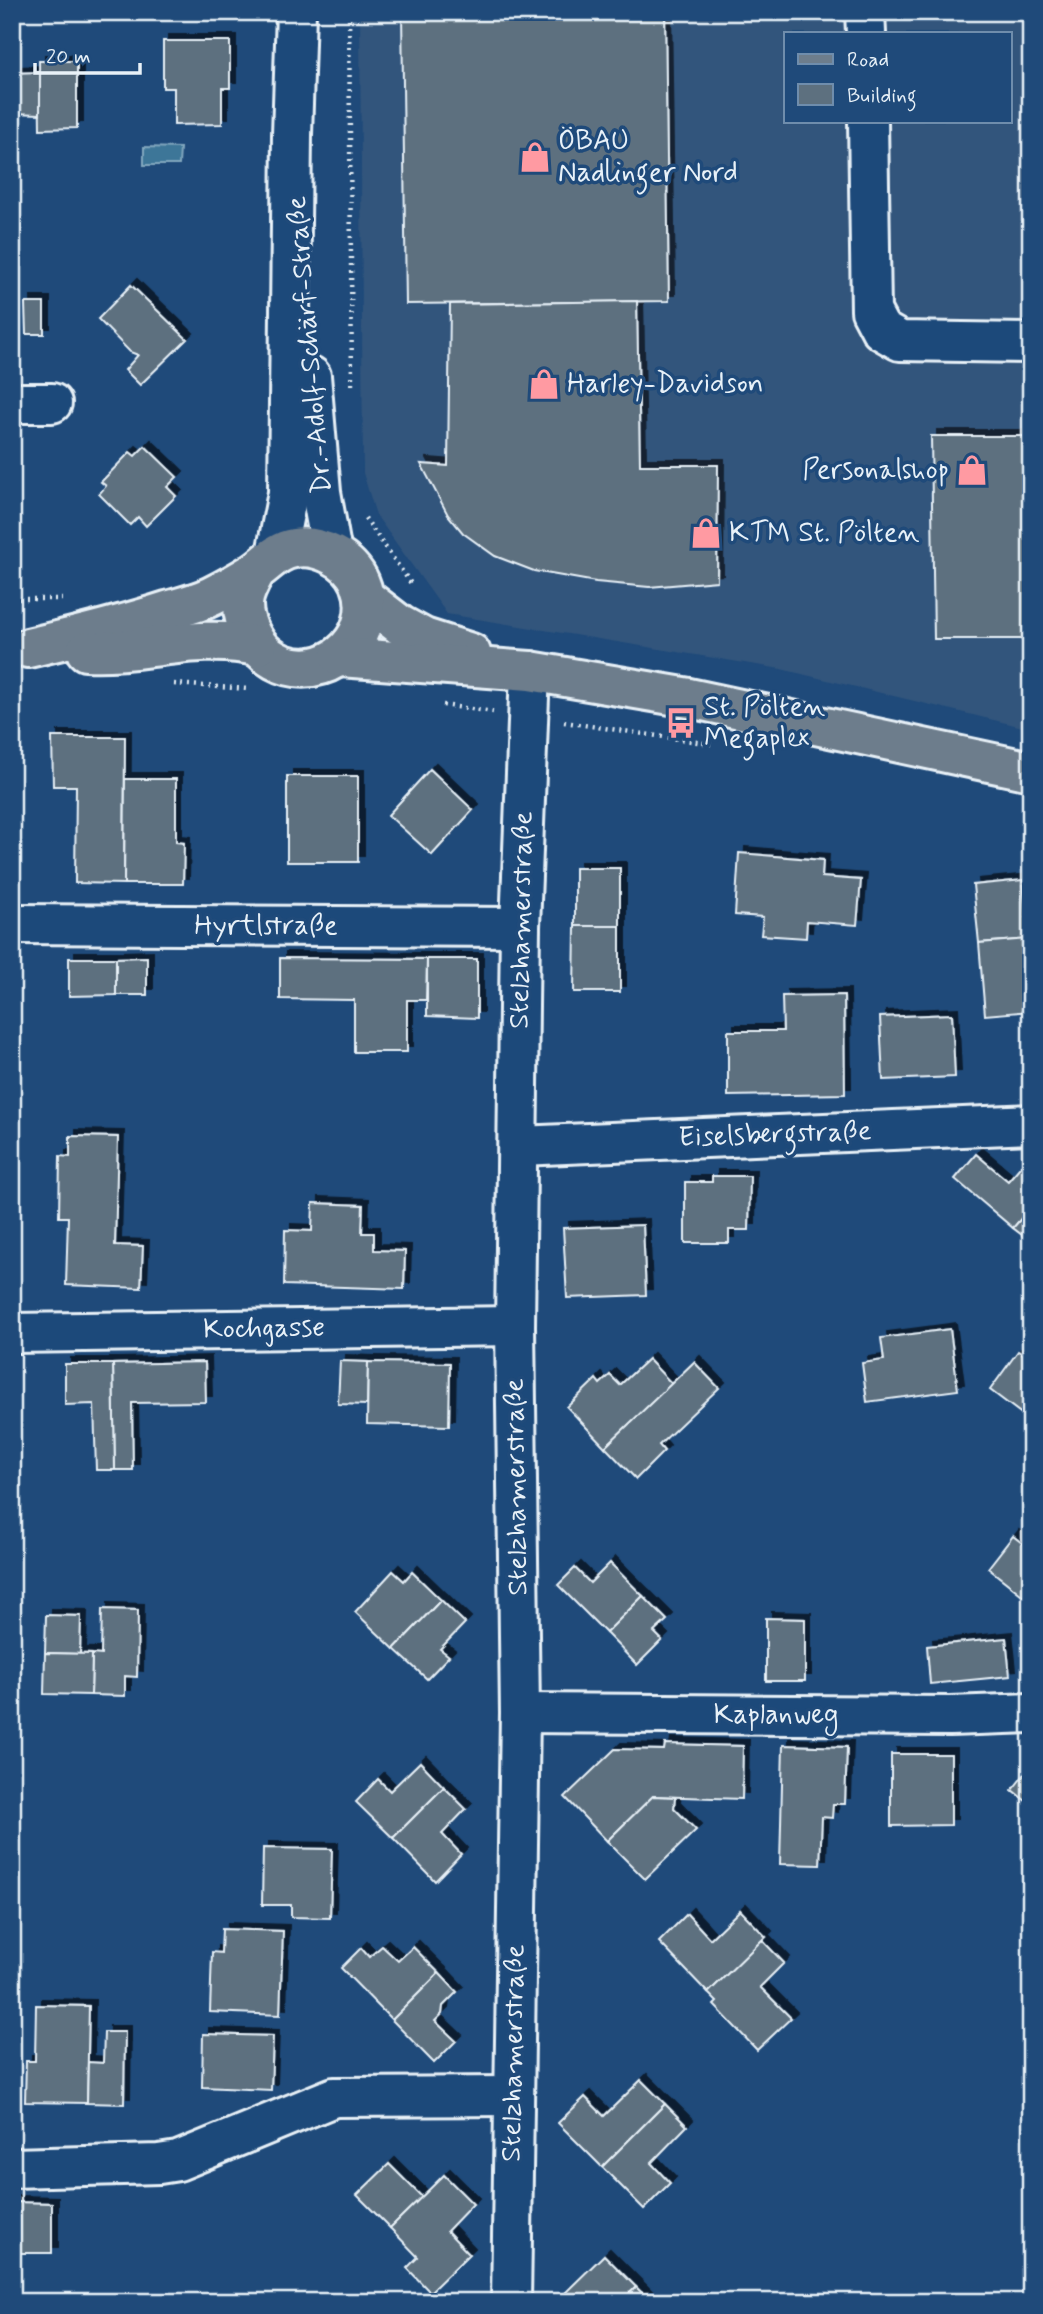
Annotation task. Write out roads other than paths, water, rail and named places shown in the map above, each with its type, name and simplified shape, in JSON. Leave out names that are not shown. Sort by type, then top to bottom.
[{"type":"main road","points":[[20,648],[113,629],[210,597],[266,563],[294,548],[313,548],[332,554],[346,564],[359,580],[365,598],[364,622],[355,640],[340,657],[320,667],[292,667],[274,660],[257,646],[246,625],[243,607],[245,591],[266,563]]},
{"type":"main road","points":[[365,598],[400,625],[424,638],[530,671]]},
{"type":"main road","points":[[20,648],[116,652],[196,641],[233,641],[257,646]]},
{"type":"main road","points":[[340,657],[530,671],[732,706],[1031,771]]},
{"type":"street","name":"Dr.-Adolf-Schärf-Straße","points":[[266,563],[288,493],[296,12]]},
{"type":"street","points":[[865,12],[866,32]]},
{"type":"street","points":[[868,122],[871,312],[881,330],[900,341],[1031,343]]},
{"type":"street","name":"Dr.-Adolf-Schärf-Straße","points":[[292,135],[321,492],[332,554]]},
{"type":"street","points":[[12,403],[52,403]]},
{"type":"street","name":"Stelzhamerstraße","points":[[511,2302],[520,1713],[515,1326],[520,928],[530,671]]},
{"type":"street","name":"Hyrtlstraße","points":[[12,924],[520,928]]},
{"type":"street","name":"Eiselsbergstraße","points":[[519,1146],[1031,1124]]},
{"type":"street","name":"Kochgasse","points":[[12,1333],[515,1326]]},
{"type":"street","name":"Kaplanweg","points":[[520,1713],[950,1716],[1031,1713]]},
{"type":"street","points":[[12,2168],[159,2164],[178,2161],[334,2097],[513,2096]]},
{"type":"place","name":"ÖBAU Nadlinger Nord","points":[[535,157]]},
{"type":"place","name":"Harley-Davidson","points":[[544,384]]},
{"type":"place","name":"Personalshop","points":[[972,470]]},
{"type":"place","name":"KTM St. Pölten","points":[[706,533]]},
{"type":"place","name":"St. Pölten Megaplex","points":[[681,723]]}]
